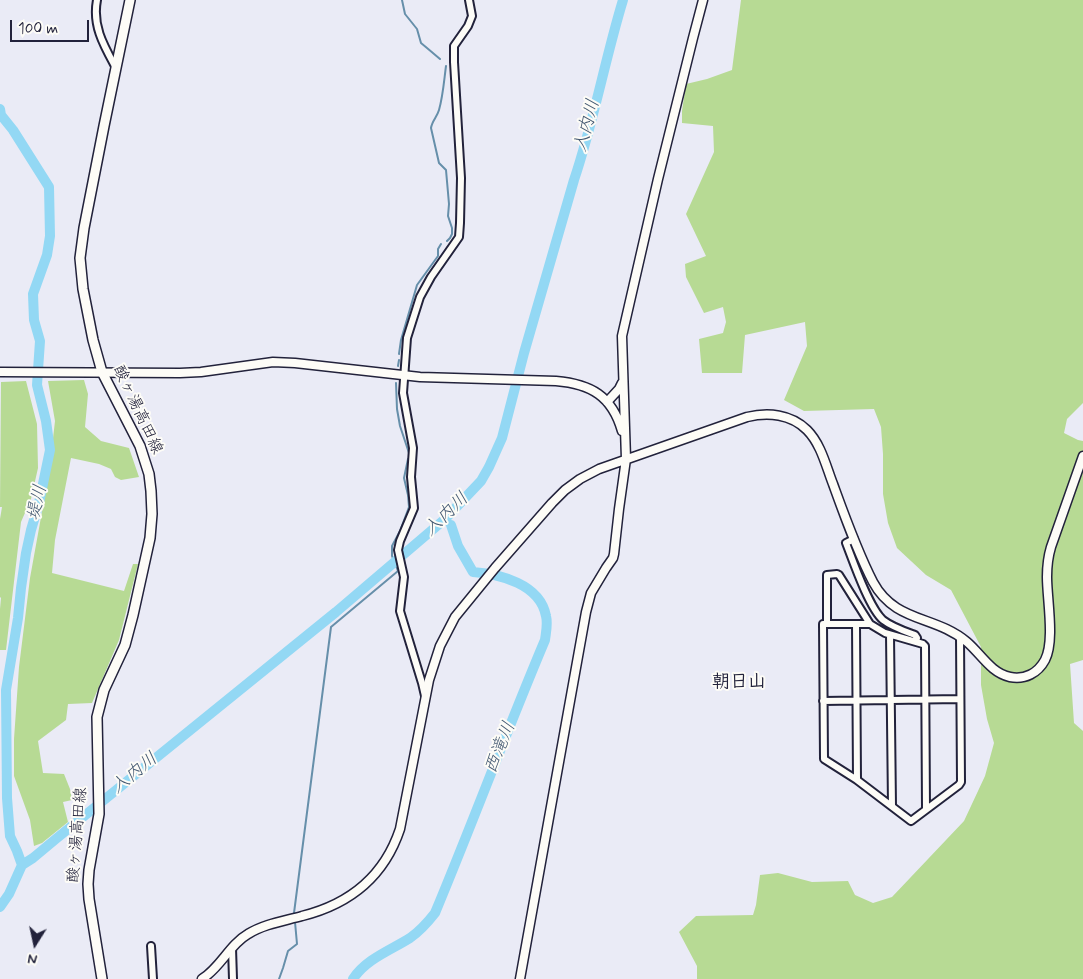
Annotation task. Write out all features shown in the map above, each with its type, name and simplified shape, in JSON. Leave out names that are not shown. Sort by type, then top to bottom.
[{"type":"main road","name":"酸ヶ湯高田線","points":[[102,979],[88,884],[99,814],[97,717],[104,690],[125,645],[150,538],[152,514],[149,474],[145,459],[102,372],[93,340],[83,289],[80,258],[104,126],[130,0]]},
{"type":"street","points":[[97,0],[97,27],[101,40],[116,68]]},
{"type":"street","points":[[425,698],[400,611],[404,577],[398,550],[414,508],[411,477],[413,448],[403,393],[404,375],[407,338],[420,297],[431,277],[459,236],[460,178],[454,46],[468,26],[472,16],[469,0]]},
{"type":"street","points":[[520,979],[586,612],[591,593],[614,554],[626,459],[622,336],[683,75],[703,0]]},
{"type":"street","points":[[0,372],[180,373],[288,362],[420,377],[572,382],[591,389],[607,402],[616,415],[625,442]]},
{"type":"street","points":[[607,402],[619,389],[623,378]]},
{"type":"street","points":[[202,979],[216,967],[232,948],[254,930],[318,912],[339,903],[364,886],[379,870],[393,847],[400,829],[429,680],[447,631],[455,617],[487,577],[552,503],[580,479],[599,469],[747,417],[766,414],[785,417],[802,426],[815,441],[854,539],[880,594],[901,611],[940,626],[960,637],[993,669],[1008,677],[1017,678],[1029,676],[1039,668],[1048,652],[1048,561],[1053,539],[1083,456]]},
{"type":"street","points":[[854,539],[846,543],[877,613],[889,624],[915,635],[917,638],[916,642]]},
{"type":"street","points":[[828,623],[827,575],[837,574],[870,624],[890,635],[925,646],[926,809]]},
{"type":"street","points":[[870,624],[823,624],[824,759],[857,780],[910,821],[959,786],[961,782],[960,637]]},
{"type":"street","points":[[856,624],[858,700],[857,780]]},
{"type":"street","points":[[890,635],[892,806]]},
{"type":"street","points":[[823,701],[960,699]]},
{"type":"street","points":[[151,946],[153,979]]},
{"type":"street","points":[[232,948],[233,979]]},
{"type":"green space","points":[[741,0],[1083,0],[1083,403],[1067,419],[1064,433],[1083,441],[1083,660],[1070,664],[1074,723],[1083,731],[1083,979],[697,979],[697,966],[679,932],[696,916],[753,915],[760,875],[778,873],[812,882],[848,881],[855,895],[873,903],[892,897],[964,821],[985,776],[994,743],[987,719],[981,685],[981,647],[951,590],[926,575],[897,548],[888,523],[883,494],[881,427],[874,409],[804,411],[784,400],[807,346],[805,322],[745,335],[742,373],[702,373],[699,339],[723,333],[726,322],[723,307],[704,313],[686,277],[685,264],[706,256],[686,214],[714,152],[713,126],[682,123],[682,111],[686,84],[732,70]]},
{"type":"green space","points":[[84,380],[88,394],[85,427],[101,441],[129,448],[139,477],[121,480],[115,477],[111,469],[99,464],[71,458],[55,540],[52,573],[124,591],[133,564],[138,564],[119,640],[92,703],[68,704],[66,720],[38,741],[43,773],[64,774],[72,800],[63,802],[68,822],[42,843],[34,846],[30,820],[14,776],[14,739],[19,667],[30,578],[49,473],[55,421],[48,381]]},
{"type":"green space","points":[[26,381],[37,424],[38,468],[31,499],[21,522],[6,650],[0,650],[1,382]]},
{"type":"waterway","points":[[402,0],[405,14],[417,29],[421,43],[440,59]]},
{"type":"waterway","name":"入内川","points":[[22,865],[336,612],[445,519],[481,481],[502,438],[524,353],[588,135],[623,0]]},
{"type":"waterway","points":[[446,66],[440,105],[431,128],[439,163],[446,170],[449,204],[448,216],[452,228],[452,234],[447,241]]},
{"type":"waterway","name":"堤川","points":[[0,109],[1,115],[13,130],[49,187],[50,236],[47,255],[33,294],[34,320],[40,341],[37,385],[46,421],[50,450],[26,553],[6,690],[7,798],[10,836],[22,865],[9,894],[0,907]]},
{"type":"waterway","points":[[399,354],[401,340],[417,285],[438,256],[438,249],[441,244]]},
{"type":"waterway","points":[[398,366],[399,360]]},
{"type":"waterway","points":[[396,383],[400,426],[409,453]]},
{"type":"waterway","points":[[294,913],[331,627],[398,571],[392,556],[392,546],[409,507],[404,478],[408,459]]},
{"type":"waterway","name":"西滝川","points":[[353,979],[372,960],[414,935],[435,913],[545,640],[546,616],[536,596],[506,578],[473,572],[458,546],[451,525]]},
{"type":"waterway","points":[[279,979],[288,951],[297,944],[295,922]]},
{"type":"district","name":"朝日山","points":[[739,683]]}]
